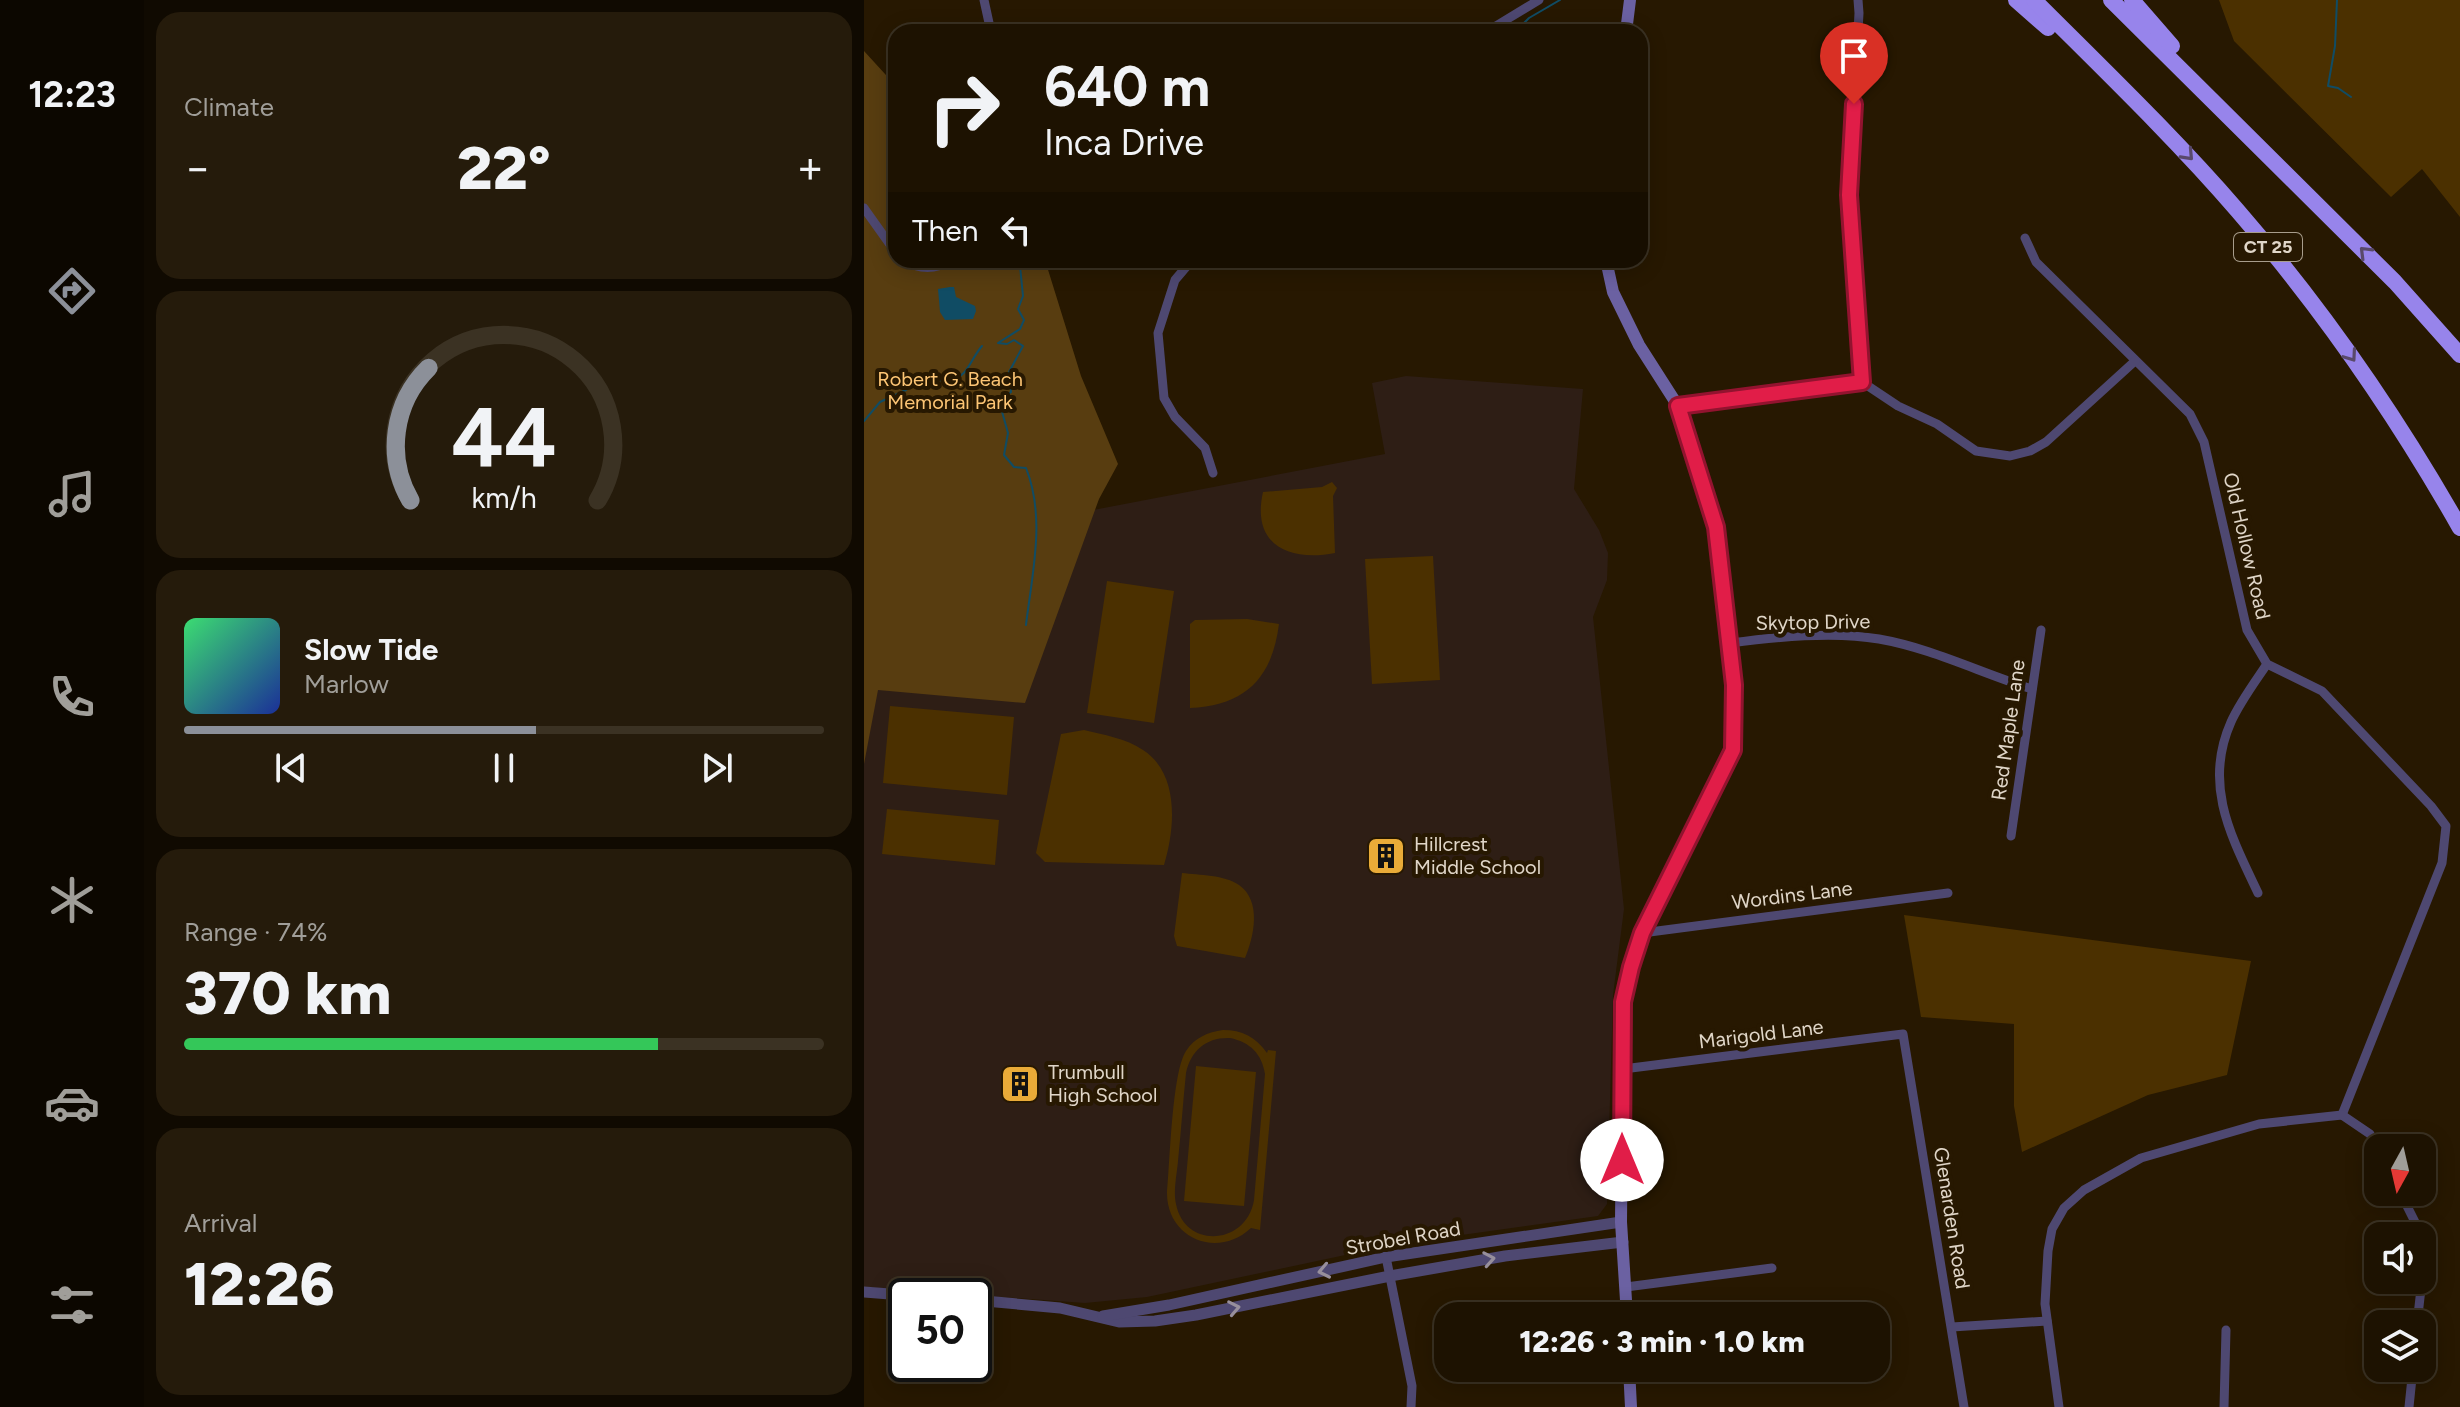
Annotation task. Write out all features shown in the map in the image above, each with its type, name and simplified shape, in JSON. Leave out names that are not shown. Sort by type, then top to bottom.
[{"type":"highway","points":[[2016,0],[2157,122]]},
{"type":"highway","name":"CT 25","points":[[2034,0],[2157,122],[2238,211],[2322,315],[2386,406],[2460,528]]},
{"type":"highway","points":[[2111,0],[2395,282],[2460,355]]},
{"type":"highway","points":[[2132,0],[2268,156]]},
{"type":"main road","points":[[1627,24],[1630,0]]},
{"type":"main road","points":[[1608,268],[1613,292],[1639,345],[1678,406],[1716,527],[1734,685],[1733,750],[1642,933],[1623,1002],[1621,1222],[1627,1302]]},
{"type":"main road","points":[[1630,1382],[1631,1407]]},
{"type":"street","points":[[984,0],[989,24]]},
{"type":"street","points":[[1499,24],[1539,0]]},
{"type":"street","points":[[1858,0],[1849,195],[1862,382]]},
{"type":"street","points":[[864,208],[888,242]]},
{"type":"street","name":"Old Hollow Road","points":[[2025,238],[2036,262],[2190,414],[2204,442],[2247,630],[2267,664]]},
{"type":"street","points":[[1185,268],[1175,280],[1158,333],[1164,398],[1175,417],[1205,448],[1213,473]]},
{"type":"street","points":[[1678,406],[1862,382],[1898,406],[1937,424],[1976,451],[2010,456],[2030,451],[2046,442],[2135,361]]},
{"type":"street","name":"Red Maple Lane","points":[[2011,836],[2041,630]]},
{"type":"street","name":"Skytop Drive","points":[[1730,643],[1772,638],[1876,638],[2032,689]]},
{"type":"street","points":[[2258,893],[2225,816],[2218,774],[2222,746],[2231,720],[2267,664],[2322,691],[2431,806],[2446,826],[2442,863],[2342,1115]]},
{"type":"street","name":"Wordins Lane","points":[[1642,933],[1948,893]]},
{"type":"street","name":"Marigold Lane","points":[[1623,1069],[1903,1034]]},
{"type":"street","name":"Glenarden Road","points":[[1903,1034],[1964,1407]]},
{"type":"street","points":[[2059,1407],[2047,1321],[2046,1274],[2052,1229],[2064,1208],[2084,1190],[2141,1158],[2259,1124],[2342,1115],[2370,1134]]},
{"type":"street","name":"Strobel Road","points":[[1102,1316],[1386,1257],[1621,1222]]},
{"type":"street","name":"Strobel Road","points":[[992,1302],[1060,1308],[1119,1322],[1196,1315],[1505,1256],[1623,1242]]},
{"type":"street","points":[[1386,1257],[1412,1386],[1411,1407]]},
{"type":"street","points":[[1626,1287],[1772,1268]]},
{"type":"street","points":[[864,1292],[888,1294]]},
{"type":"street","points":[[1193,1299],[1196,1315]]},
{"type":"street","points":[[1952,1327],[2047,1321]]},
{"type":"street","points":[[2224,1407],[2226,1330]]},
{"type":"street","points":[[2409,1407],[2412,1382]]},
{"type":"shaded area","points":[[2219,0],[2460,0],[2460,217],[2422,169],[2391,197],[2234,41]]},
{"type":"shaded area","points":[[1406,376],[1583,389],[1574,489],[1599,530],[1608,553],[1607,580],[1593,617],[1624,909],[1613,995],[1607,1204],[1598,1216],[1397,1244],[1147,1297],[1085,1303],[992,1296],[992,1278],[888,1278],[888,1289],[864,1287],[864,606],[1036,521],[1385,454],[1372,383]]},
{"type":"shaded area","points":[[1332,482],[1337,488],[1333,496],[1335,553],[1303,555],[1289,552],[1268,537],[1261,510],[1263,492],[1322,487]]},
{"type":"shaded area","points":[[1433,556],[1440,680],[1372,684],[1365,559]]},
{"type":"shaded area","points":[[1107,581],[1174,591],[1154,723],[1087,713]]},
{"type":"shaded area","points":[[1247,619],[1279,624],[1263,674],[1241,694],[1227,701],[1190,708],[1190,624],[1195,620]]},
{"type":"shaded area","points":[[890,706],[1014,717],[1007,795],[883,783]]},
{"type":"shaded area","points":[[1084,730],[1136,746],[1155,760],[1163,773],[1172,803],[1171,835],[1164,865],[1045,862],[1036,853],[1061,734]]},
{"type":"shaded area","points":[[887,809],[999,820],[995,865],[882,854]]},
{"type":"shaded area","points":[[1182,873],[1227,879],[1246,892],[1251,900],[1254,920],[1245,958],[1177,946],[1174,936]]},
{"type":"shaded area","points":[[1904,915],[2251,961],[2227,1075],[2148,1095],[2022,1152],[2014,1106],[2014,1024],[1921,1017]]},
{"type":"shaded area","points":[[1217,1031],[1242,1033],[1267,1053],[1268,1050],[1276,1051],[1260,1230],[1251,1228],[1238,1237],[1210,1243],[1185,1232],[1175,1222],[1167,1193],[1181,1062],[1193,1043]],"holes":[[[1222,1038],[1237,1040],[1258,1055],[1265,1074],[1254,1200],[1249,1215],[1240,1226],[1229,1233],[1203,1235],[1191,1229],[1182,1219],[1175,1199],[1186,1073],[1201,1046]]]},
{"type":"shaded area","points":[[1196,1066],[1256,1072],[1244,1206],[1184,1201]]},
{"type":"green space","name":"Robert G. Beach Memorial Park","points":[[864,51],[888,77],[888,268],[1047,268],[1081,376],[1118,464],[1099,499],[1025,703],[878,690],[864,764]]},
{"type":"water","points":[[954,287],[956,297],[975,306],[973,319],[945,320],[940,312],[938,289]]},
{"type":"waterway","points":[[1523,24],[1560,0]]},
{"type":"waterway","points":[[2337,0],[2335,46],[2328,86],[2338,88],[2351,97]]},
{"type":"waterway","points":[[1020,268],[1023,296],[1018,309],[1024,320],[1020,329],[998,343],[1007,344],[1014,340],[1023,346],[1009,372],[1011,392],[999,401],[1008,433],[1004,455],[1014,467],[1026,468],[1035,506],[1036,546],[1026,625]]},
{"type":"waterway","points":[[864,421],[880,402],[906,390],[921,377],[933,376],[945,383],[959,377],[982,346]]},
{"type":"place","name":"Hillcrest Middle School","points":[[1386,856]]},
{"type":"place","name":"Trumbull High School","points":[[1020,1084]]},
{"type":"route","points":[[1622,1160],[1622,1023],[1631,967],[1642,933],[1733,750],[1734,685],[1716,527],[1678,406],[1862,382],[1849,195],[1854,104]]}]
